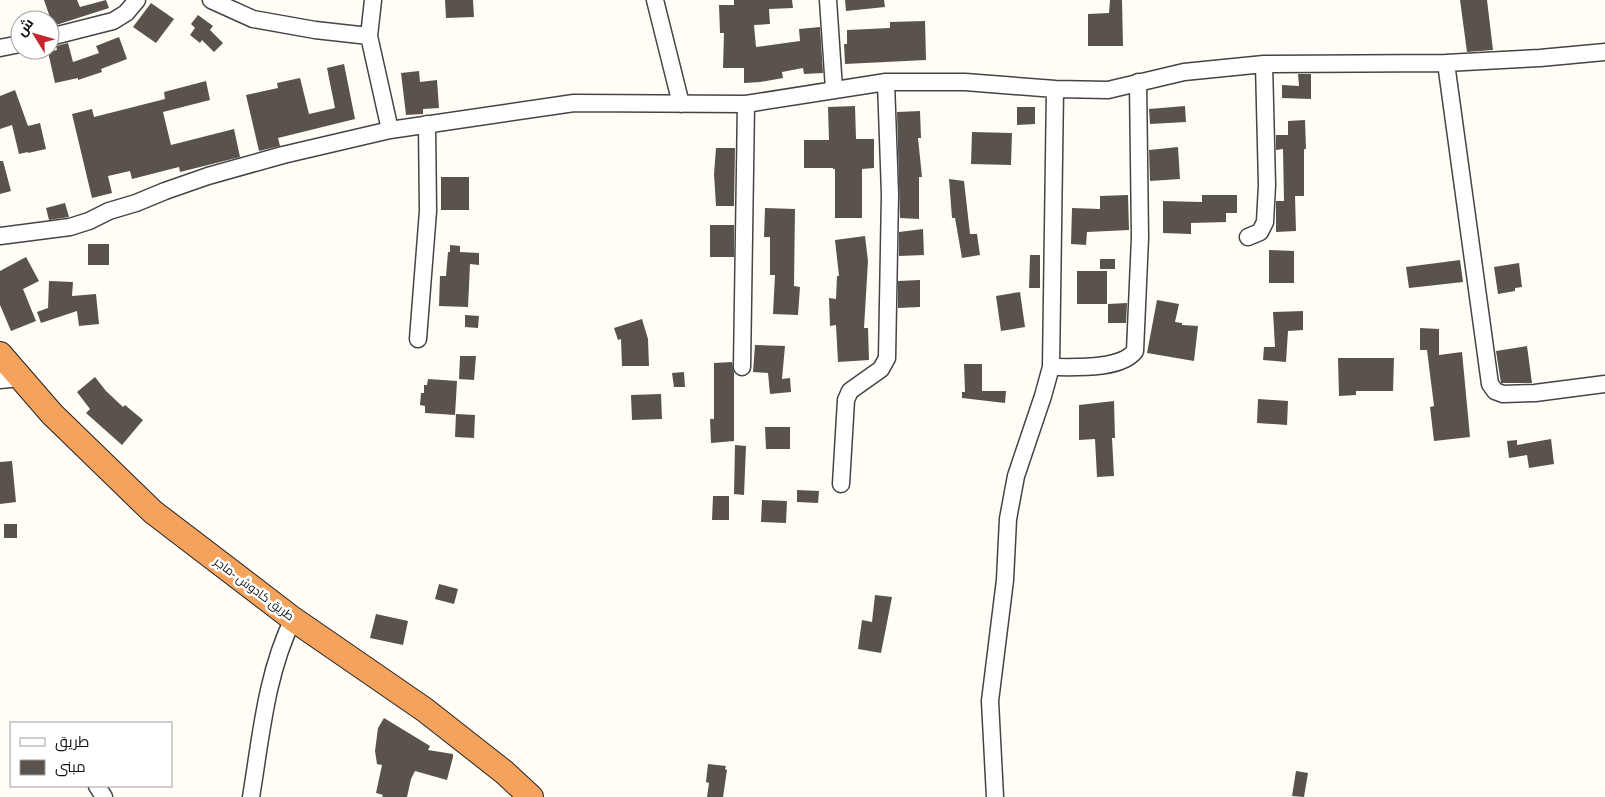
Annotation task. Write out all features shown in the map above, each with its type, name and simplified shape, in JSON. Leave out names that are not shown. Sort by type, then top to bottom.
[{"type":"highway","name":"طريق كادوش -ماجر","points":[[0,354],[10,379],[52,414],[153,512],[293,619],[425,710],[504,772],[531,797]]},
{"type":"street","points":[[60,34],[113,21],[126,13],[137,0]]},
{"type":"street","points":[[211,0],[253,19],[315,30],[369,36]]},
{"type":"street","points":[[373,0],[369,36],[390,130]]},
{"type":"street","points":[[655,0],[681,104]]},
{"type":"street","points":[[828,0],[834,89]]},
{"type":"street","points":[[0,236],[70,227],[208,176],[283,155],[390,130],[574,103],[746,104],[886,82],[965,82],[1055,89],[1108,90],[1184,72],[1264,64],[1446,63],[1605,52]]},
{"type":"street","points":[[1446,63],[1490,384],[1495,390],[1503,394],[1534,393],[1605,384]]},
{"type":"street","points":[[1248,237],[1260,232],[1265,222],[1267,184],[1264,64]]},
{"type":"street","points":[[841,484],[846,400],[850,391],[881,369],[887,358],[890,194],[886,82]]},
{"type":"street","points":[[1051,367],[1090,368],[1124,360],[1131,357],[1135,351],[1140,238],[1138,82]]},
{"type":"street","points":[[995,797],[990,701],[1005,580],[1008,519],[1016,476],[1044,396],[1051,367],[1055,89]]},
{"type":"street","points":[[742,367],[746,104]]},
{"type":"street","points":[[418,339],[428,211],[427,124]]},
{"type":"street","points":[[251,797],[272,676],[282,642],[293,619]]},
{"type":"building","points":[[44,0],[77,0],[80,7],[106,0],[109,8],[60,24],[60,10],[47,10]]},
{"type":"building","points":[[445,0],[473,0],[474,17],[446,18]]},
{"type":"building","points":[[734,0],[792,0],[793,8],[769,9],[770,24],[754,25],[756,47],[800,41],[799,29],[820,27],[823,73],[804,74],[803,68],[782,72],[783,78],[744,83],[744,68],[723,68],[724,33],[720,33],[719,5],[734,5]]},
{"type":"building","points":[[845,0],[884,0],[885,7],[846,11]]},
{"type":"building","points":[[1110,0],[1122,0],[1123,46],[1088,46],[1088,14],[1109,13]]},
{"type":"building","points":[[1460,0],[1487,0],[1493,50],[1467,52]]},
{"type":"building","points":[[151,3],[174,19],[156,43],[133,27]]},
{"type":"building","points":[[198,15],[213,26],[210,30],[223,43],[214,52],[202,40],[200,43],[190,35],[195,28],[191,24]]},
{"type":"building","points":[[925,21],[926,60],[845,64],[844,44],[847,44],[847,30],[890,28],[890,22]]},
{"type":"building","points":[[119,37],[127,59],[101,69],[102,72],[78,80],[78,78],[55,83],[50,60],[60,60],[60,45],[68,43],[73,62],[99,53],[96,46]]},
{"type":"building","points":[[344,64],[355,119],[278,138],[280,146],[259,151],[246,95],[278,88],[277,83],[300,78],[309,114],[335,108],[327,68]]},
{"type":"building","points":[[419,71],[420,82],[437,80],[439,108],[423,109],[423,114],[406,115],[401,73]]},
{"type":"building","points":[[1298,74],[1311,74],[1311,99],[1282,98],[1282,85],[1299,86]]},
{"type":"building","points":[[206,81],[210,100],[163,112],[171,145],[234,129],[240,157],[180,172],[179,167],[132,179],[130,171],[108,176],[112,193],[92,198],[72,114],[92,109],[94,117],[165,99],[164,92]]},
{"type":"building","points":[[15,90],[28,126],[40,123],[46,149],[19,154],[12,125],[0,129],[0,96]]},
{"type":"building","points":[[855,106],[856,139],[874,139],[874,168],[862,169],[862,218],[835,218],[835,169],[804,168],[804,140],[829,140],[828,107]]},
{"type":"building","points":[[1185,106],[1186,122],[1150,124],[1149,109]]},
{"type":"building","points":[[1017,107],[1035,107],[1035,124],[1017,125]]},
{"type":"building","points":[[920,111],[921,138],[918,138],[922,177],[919,177],[919,219],[900,218],[897,112]]},
{"type":"building","points":[[1305,120],[1304,196],[1295,196],[1296,231],[1276,232],[1276,201],[1284,201],[1283,149],[1276,150],[1276,135],[1288,135],[1288,121]]},
{"type":"building","points":[[972,132],[1012,133],[1011,165],[971,164]]},
{"type":"building","points":[[1178,147],[1180,179],[1150,181],[1149,150]]},
{"type":"building","points":[[716,148],[735,148],[734,206],[716,206],[714,174]]},
{"type":"building","points":[[0,161],[3,161],[11,191],[0,194]]},
{"type":"building","points":[[441,177],[469,177],[469,210],[441,210]]},
{"type":"building","points":[[949,179],[964,181],[970,234],[977,234],[980,255],[962,258],[955,218],[952,218]]},
{"type":"building","points":[[1128,195],[1129,230],[1087,232],[1086,245],[1071,244],[1072,208],[1100,209],[1100,196]]},
{"type":"building","points":[[1202,195],[1237,195],[1237,213],[1226,213],[1226,222],[1191,223],[1191,234],[1163,233],[1163,201],[1202,202]]},
{"type":"building","points":[[65,203],[69,217],[49,220],[46,208]]},
{"type":"building","points":[[765,208],[795,209],[794,286],[800,287],[798,315],[773,314],[775,275],[770,275],[770,237],[764,237]]},
{"type":"building","points":[[710,225],[734,225],[734,257],[710,257]]},
{"type":"building","points":[[923,229],[924,255],[899,256],[899,232]]},
{"type":"building","points":[[865,236],[868,261],[864,328],[868,328],[869,360],[838,362],[836,325],[830,326],[829,298],[836,299],[837,276],[839,276],[835,240]]},
{"type":"building","points":[[88,244],[109,244],[109,265],[88,265]]},
{"type":"building","points":[[450,245],[460,246],[460,252],[479,253],[479,265],[470,264],[468,307],[439,306],[440,276],[446,276]]},
{"type":"building","points":[[1269,250],[1294,251],[1294,283],[1269,283]]},
{"type":"building","points":[[1030,255],[1040,255],[1040,288],[1029,288]]},
{"type":"building","points":[[26,257],[39,281],[23,289],[36,321],[11,331],[0,305],[0,271]]},
{"type":"building","points":[[1100,259],[1115,259],[1115,269],[1100,269]]},
{"type":"building","points":[[1460,260],[1463,282],[1409,288],[1406,267]]},
{"type":"building","points":[[1519,263],[1522,287],[1515,288],[1515,291],[1498,294],[1494,267]]},
{"type":"building","points":[[1077,271],[1107,271],[1107,304],[1077,304]]},
{"type":"building","points":[[920,280],[920,307],[898,308],[898,281]]},
{"type":"building","points":[[49,281],[73,282],[72,296],[96,294],[99,324],[79,326],[77,311],[41,323],[37,312],[48,308]]},
{"type":"building","points":[[1020,292],[1025,327],[1001,331],[996,296]]},
{"type":"building","points":[[1157,300],[1179,304],[1175,322],[1182,323],[1182,325],[1198,326],[1194,361],[1147,353]]},
{"type":"building","points":[[1127,303],[1126,323],[1108,323],[1108,304]]},
{"type":"building","points":[[1303,311],[1303,330],[1288,331],[1286,362],[1263,360],[1264,347],[1275,347],[1273,312]]},
{"type":"building","points":[[465,315],[479,316],[478,328],[465,327]]},
{"type":"building","points":[[642,319],[648,339],[649,366],[622,366],[621,339],[618,340],[614,328]]},
{"type":"building","points":[[1420,328],[1439,329],[1439,355],[1462,352],[1470,437],[1434,441],[1430,407],[1434,406],[1427,350],[1420,350]]},
{"type":"building","points":[[755,345],[785,346],[782,379],[790,378],[791,392],[770,394],[768,373],[753,372]]},
{"type":"building","points":[[1527,346],[1532,383],[1501,383],[1496,351]]},
{"type":"building","points":[[460,356],[476,356],[474,380],[459,379]]},
{"type":"building","points":[[1338,358],[1394,358],[1393,391],[1356,391],[1356,395],[1339,396]]},
{"type":"building","points":[[732,362],[734,373],[734,441],[711,443],[710,419],[714,419],[714,363]]},
{"type":"building","points":[[964,364],[982,364],[982,391],[1006,391],[1005,403],[962,398],[962,392],[965,392]]},
{"type":"building","points":[[684,372],[685,387],[674,387],[672,373]]},
{"type":"building","points":[[95,377],[106,391],[123,407],[125,405],[143,420],[122,445],[86,413],[90,409],[77,392]]},
{"type":"building","points":[[428,379],[457,381],[455,415],[425,413],[425,406],[420,405],[421,393],[424,393],[424,385],[427,385]]},
{"type":"building","points":[[661,394],[662,419],[632,420],[631,395]]},
{"type":"building","points":[[1258,399],[1288,401],[1287,425],[1257,423]]},
{"type":"building","points":[[1114,401],[1115,438],[1112,438],[1114,476],[1097,477],[1095,439],[1079,440],[1079,405]]},
{"type":"building","points":[[456,414],[475,415],[474,438],[455,437]]},
{"type":"building","points":[[765,427],[790,427],[790,449],[766,449]]},
{"type":"building","points":[[1551,439],[1554,464],[1529,468],[1527,455],[1509,458],[1507,441],[1517,440],[1517,445]]},
{"type":"building","points":[[735,445],[746,446],[744,495],[734,494]]},
{"type":"building","points":[[12,461],[16,502],[0,504],[0,462]]},
{"type":"building","points":[[797,490],[819,491],[818,503],[797,502]]},
{"type":"building","points":[[713,496],[729,496],[729,520],[712,520]]},
{"type":"building","points":[[762,500],[787,501],[786,523],[761,522]]},
{"type":"building","points":[[4,524],[17,524],[17,538],[4,538]]},
{"type":"building","points":[[439,584],[458,589],[454,604],[435,599]]},
{"type":"building","points":[[875,595],[892,597],[881,653],[858,649],[862,620],[872,622]]},
{"type":"building","points":[[376,614],[408,621],[403,645],[370,638]]},
{"type":"building","points":[[384,718],[430,746],[428,750],[453,754],[447,780],[415,771],[407,797],[382,797],[383,795],[376,793],[382,765],[377,764],[375,751],[378,728]]},
{"type":"building","points":[[708,764],[726,766],[723,797],[707,797],[709,783],[706,782]]},
{"type":"building","points":[[1296,771],[1308,773],[1304,797],[1292,796]]}]
